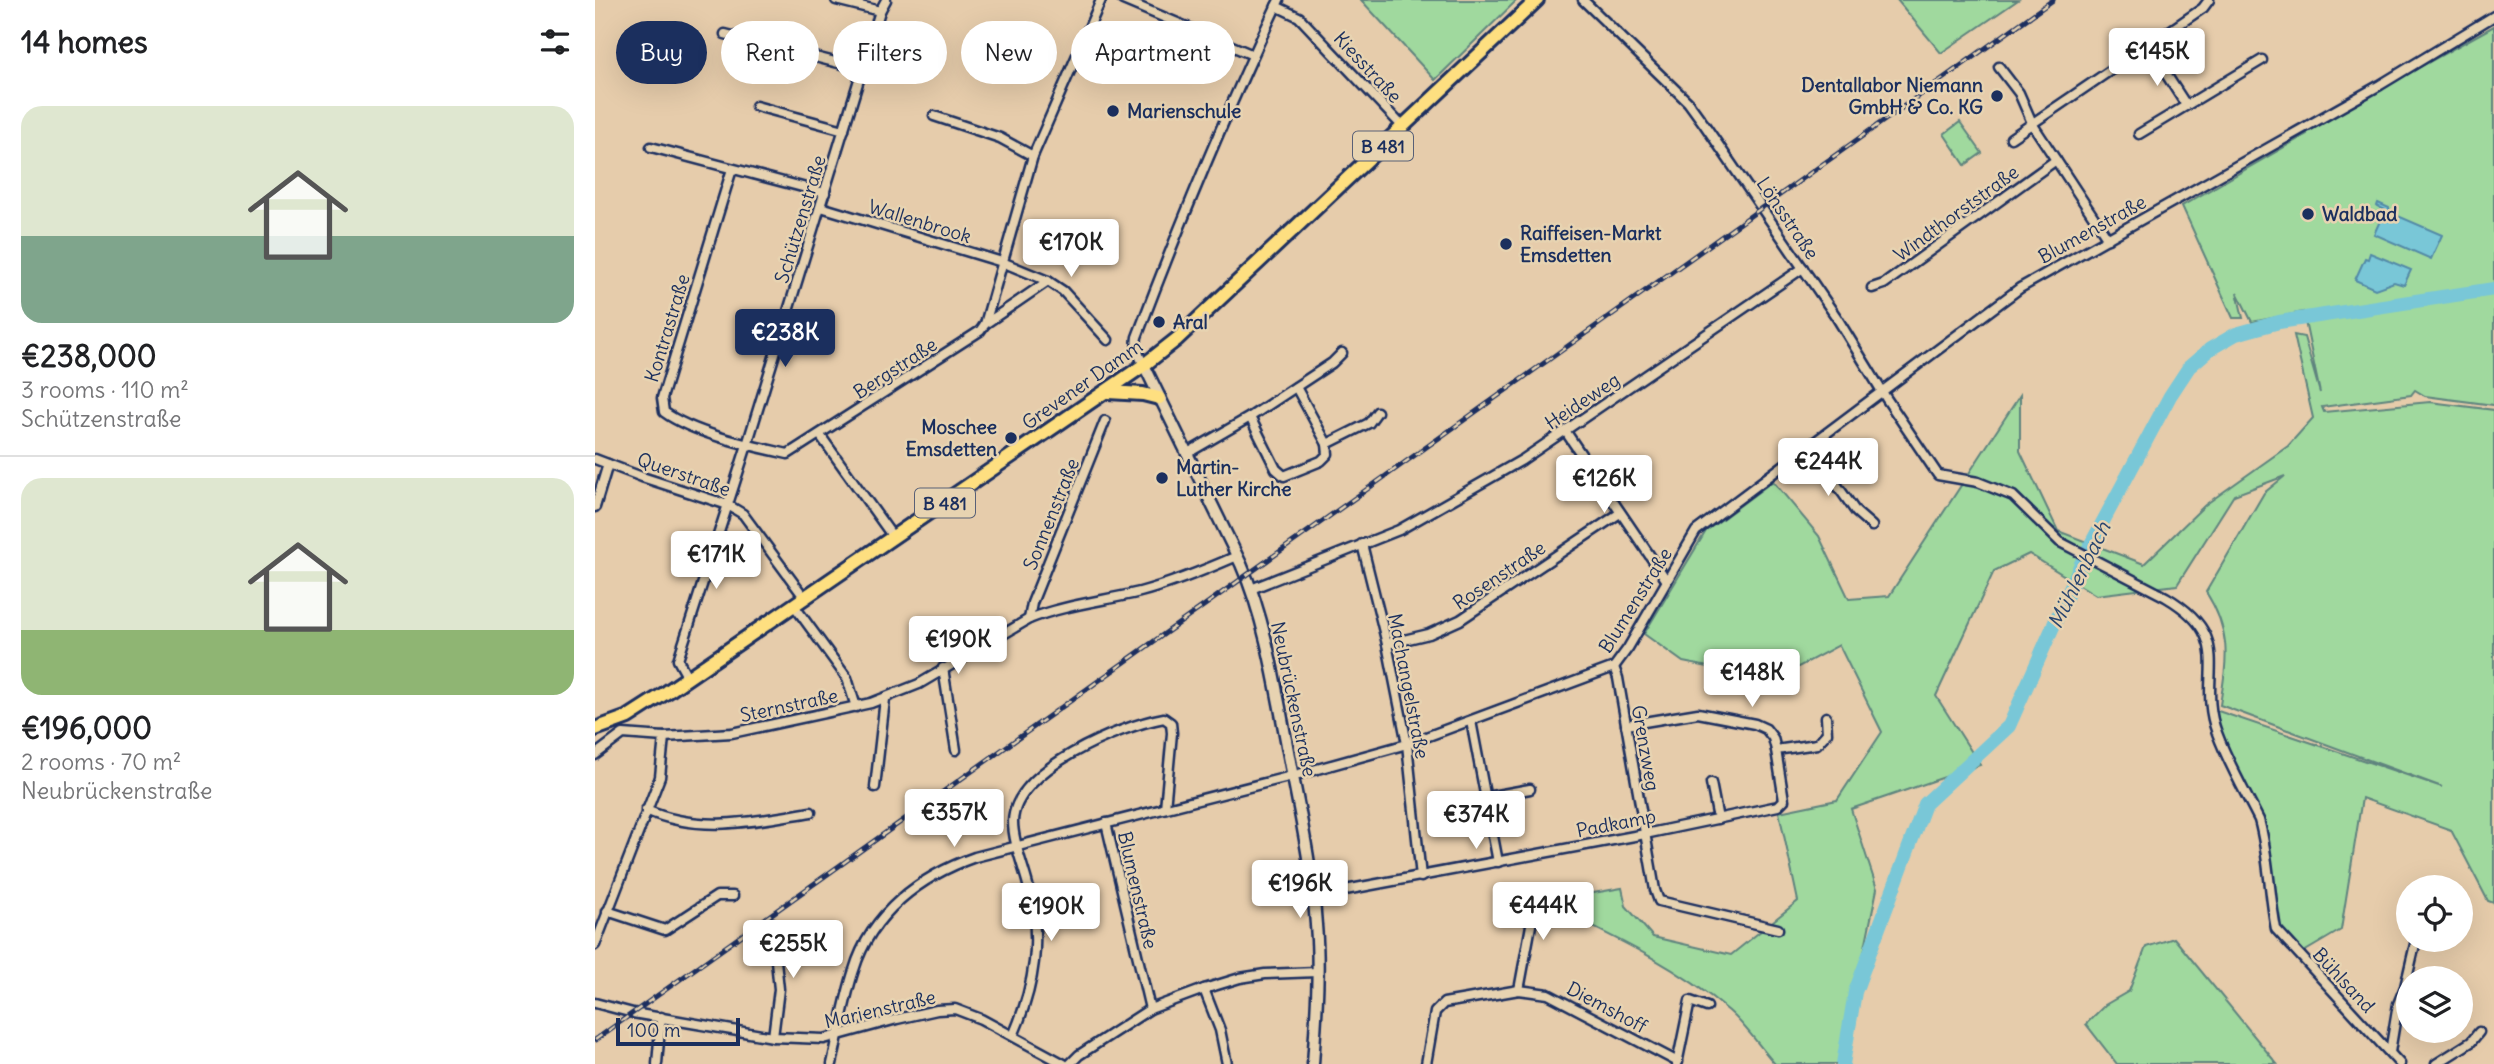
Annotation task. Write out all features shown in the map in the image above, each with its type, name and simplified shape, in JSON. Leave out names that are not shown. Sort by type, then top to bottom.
[{"type":"main road","name":"Grevener Damm","points":[[595,729],[628,717],[688,678],[1144,365],[1177,339],[1537,0]]},
{"type":"main road","points":[[1107,392],[1143,394],[1159,398]]},
{"type":"street","points":[[836,0],[880,11]]},
{"type":"street","name":"Schützenstraße","points":[[877,21],[886,0]]},
{"type":"street","points":[[985,324],[1033,156],[1101,0]]},
{"type":"street","points":[[1123,0],[1253,55]]},
{"type":"street","name":"Lönsstraße","points":[[1583,0],[1688,102],[1803,268],[1938,475],[1978,481],[2013,496],[2060,542],[2183,607],[2194,618],[2205,635],[2211,654],[2213,720],[2217,733],[2259,820],[2276,929]]},
{"type":"street","points":[[2011,138],[2133,55],[2144,52],[2149,45],[2203,8],[2209,0]]},
{"type":"street","points":[[1144,365],[1138,355],[1137,337],[1170,250],[1278,3]]},
{"type":"street","name":"Kiesstraße","points":[[1278,3],[1299,17],[1403,127]]},
{"type":"street","name":"Blumenstraße","points":[[1150,1009],[1106,823],[1407,744],[1613,667],[1628,648],[1696,531],[2020,288],[2377,87],[2494,16]]},
{"type":"street","points":[[2144,52],[2157,60],[2186,105]]},
{"type":"street","points":[[2139,134],[2262,60]]},
{"type":"street","points":[[1999,67],[2019,93],[2033,125],[2108,239]]},
{"type":"street","name":"Schützenstraße","points":[[688,678],[678,660],[858,84]]},
{"type":"street","points":[[756,106],[844,130]]},
{"type":"street","points":[[935,116],[1000,138],[1033,156]]},
{"type":"street","points":[[651,147],[825,192]]},
{"type":"street","name":"Windthorststraße","points":[[1872,288],[1884,284],[2056,160]]},
{"type":"street","name":"Kontrastraße","points":[[732,169],[662,398],[664,412],[675,420],[747,445]]},
{"type":"street","name":"Wallenbrook","points":[[821,207],[1002,262],[1048,281],[1063,292],[1108,340]]},
{"type":"street","name":"Heideweg","points":[[1251,589],[1399,530],[1523,460],[1803,268]]},
{"type":"street","name":"Bergstraße","points":[[747,445],[788,454],[980,331],[985,324],[1048,281]]},
{"type":"street","points":[[1185,454],[1251,417],[1332,363],[1342,353]]},
{"type":"street","name":"Neubrückenstraße","points":[[1144,365],[1251,589],[1271,670],[1313,896],[1317,972],[1313,1064]]},
{"type":"street","points":[[1251,417],[1276,469],[1283,476],[1321,461],[1328,454],[1327,444],[1296,387]]},
{"type":"street","points":[[1327,444],[1369,423],[1377,412]]},
{"type":"street","name":"Sonnenstraße","points":[[1029,620],[1032,603],[1105,421]]},
{"type":"street","points":[[1566,432],[1667,580]]},
{"type":"street","points":[[820,435],[893,537]]},
{"type":"street","points":[[1808,446],[1856,512],[1872,526]]},
{"type":"street","name":"Querstraße","points":[[595,459],[728,505],[743,513],[847,678],[856,706]]},
{"type":"street","points":[[595,507],[608,464]]},
{"type":"street","name":"Rosenstraße","points":[[1387,645],[1429,634],[1460,620],[1620,513]]},
{"type":"street","name":"Machangelstraße","points":[[1362,544],[1387,645],[1407,744],[1421,877]]},
{"type":"street","name":"Sternstraße","points":[[595,755],[618,736],[633,734],[664,737],[732,733],[884,699],[919,684],[1029,620],[1048,612],[1180,580],[1237,556]]},
{"type":"street","name":"Grenzweg","points":[[1613,667],[1618,678],[1659,901],[1777,929]]},
{"type":"street","points":[[943,668],[956,750]]},
{"type":"street","points":[[875,787],[884,699]]},
{"type":"street","points":[[1626,725],[1698,713],[1755,724],[1766,729],[1773,738],[1776,750],[1817,744],[1826,733],[1826,717]]},
{"type":"street","points":[[1013,1036],[1024,1010],[1037,940],[1035,913],[1013,824],[1015,808],[1022,795],[1055,764],[1087,744],[1125,728],[1164,718],[1171,723],[1172,733],[1165,808]]},
{"type":"street","points":[[1471,721],[1498,862]]},
{"type":"street","points":[[595,945],[597,933],[660,777],[664,737]]},
{"type":"street","name":"Padkamp","points":[[1313,896],[1645,834],[1778,806],[1784,800],[1784,793],[1776,750]]},
{"type":"street","points":[[1711,783],[1718,819]]},
{"type":"street","points":[[1486,797],[1530,789]]},
{"type":"street","points":[[646,810],[669,818],[713,825],[731,825],[811,811]]},
{"type":"street","points":[[832,1064],[854,968],[865,944],[882,917],[915,887],[933,875],[975,857],[1106,823]]},
{"type":"street","points":[[607,911],[665,930],[717,897],[733,896]]},
{"type":"street","points":[[1519,990],[1532,920],[1523,918]]},
{"type":"street","points":[[772,923],[779,989],[773,1037]]},
{"type":"street","name":"Bühlsand","points":[[2276,929],[2400,1064]]},
{"type":"street","name":"Bühlsand","points":[[2390,1052],[2398,1004],[2413,952]]},
{"type":"street","points":[[1070,1064],[1079,1055],[1150,1009],[1240,978],[1317,972]]},
{"type":"street","points":[[1204,989],[1220,1030],[1227,1064]]},
{"type":"street","name":"Diemshoff","points":[[1426,1064],[1435,1012],[1444,1003],[1519,990],[1548,994],[1677,1063],[1690,1001],[1707,1007]]},
{"type":"street","name":"Marienstraße","points":[[595,1003],[773,1037],[824,1039],[897,1019],[955,1009],[981,1018],[1064,1064]]},
{"type":"street","points":[[657,1064],[661,1017]]},
{"type":"street","points":[[2436,1064],[2471,1042],[2479,1032]]},
{"type":"green space","points":[[1361,0],[1517,0],[1435,80]]},
{"type":"green space","points":[[1897,0],[2018,0],[1941,53]]},
{"type":"green space","points":[[2494,26],[2494,405],[2425,396],[2415,390],[2411,395],[2322,407],[2324,412],[2430,402],[2494,410],[2494,903],[2488,901],[2451,830],[2362,798],[2341,930],[2302,953],[2279,927],[2264,834],[2218,733],[2215,710],[2442,787],[2220,705],[2226,660],[2224,634],[2206,592],[2264,493],[2285,476],[2234,495],[2177,585],[2096,595],[2029,554],[1994,571],[1936,696],[1980,765],[1851,809],[1877,889],[1841,1064],[1775,1064],[1729,1011],[1685,978],[1639,950],[1542,902],[1622,888],[1626,906],[1653,937],[1731,955],[1798,901],[1779,812],[1837,800],[1882,732],[1839,645],[1774,680],[1683,662],[1644,634],[1706,531],[1773,481],[1819,536],[1849,599],[1889,596],[2020,395],[2020,451],[2058,531],[2144,564],[2205,505],[2288,446],[2313,418],[2294,335],[2304,337],[2320,393],[2303,312],[2252,322],[2237,292],[2243,318],[2233,318],[2182,206],[2307,134],[2306,130]]},
{"type":"green space","points":[[1960,122],[1982,153],[1965,165],[1944,134]]},
{"type":"green space","points":[[2174,938],[2277,1064],[2117,1064],[2086,1024],[2105,1005],[2129,991],[2146,947]]},
{"type":"water","points":[[2378,203],[2389,208],[2391,213],[2442,235],[2431,259],[2374,234],[2385,210],[2377,206]]},
{"type":"water","points":[[2370,253],[2411,270],[2404,285],[2394,282],[2375,289],[2355,280]]},
{"type":"waterway","name":"Mühlenbach","points":[[1843,1064],[1855,992],[1925,804],[2009,726],[2083,559],[2170,396],[2189,367],[2210,349],[2236,334],[2279,322],[2494,289]]},
{"type":"railway","points":[[595,1040],[2053,0]]},
{"type":"place","name":"Dentallabor Niemann GmbH & Co. KG","points":[[1997,96]]},
{"type":"place","name":"Marienschule","points":[[1113,111]]},
{"type":"place","name":"Waldbad","points":[[2308,214]]},
{"type":"place","name":"Raiffeisen-Markt Emsdetten","points":[[1506,244]]},
{"type":"place","name":"Aral","points":[[1159,322]]},
{"type":"place","name":"Moschee Emsdetten","points":[[1011,438]]},
{"type":"place","name":"Martin- Luther Kirche","points":[[1162,478]]}]
